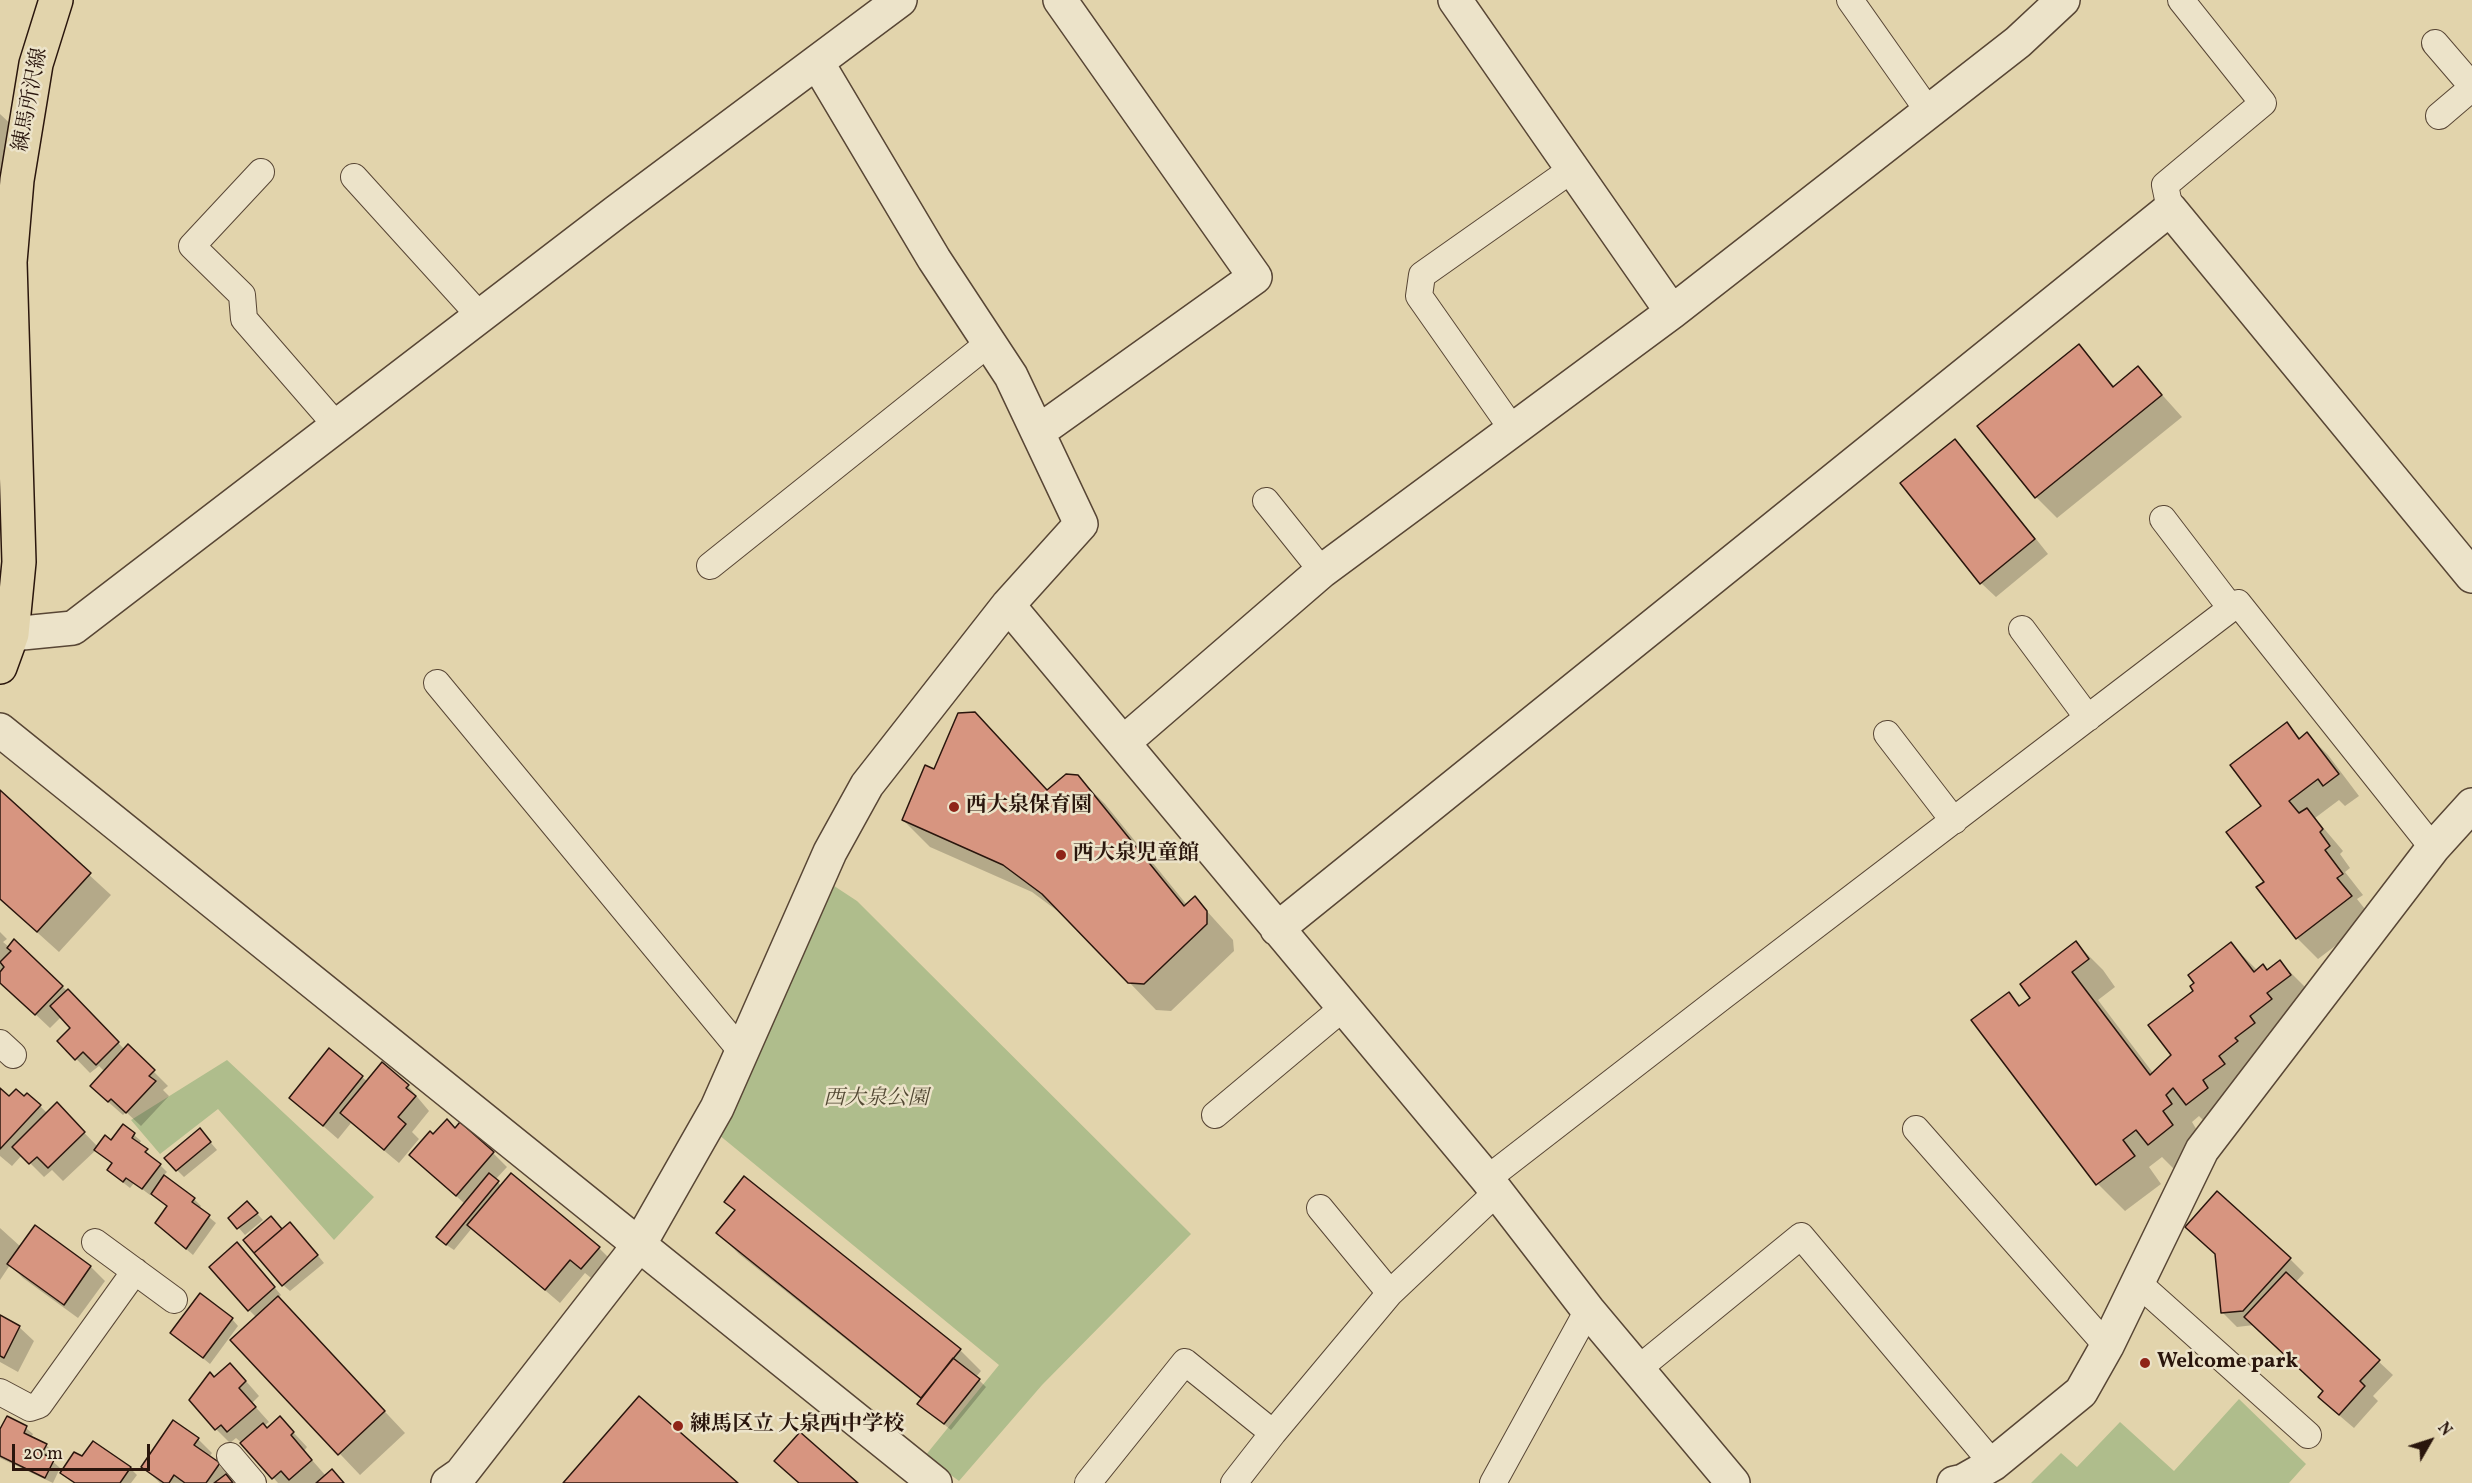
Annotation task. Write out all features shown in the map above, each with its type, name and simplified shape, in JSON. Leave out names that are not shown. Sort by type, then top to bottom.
[{"type":"main road","name":"練馬所沢線","points":[[0,667],[12,634],[19,562],[10,262],[16,180],[34,76],[56,0]]},
{"type":"street","points":[[1038,432],[1255,277],[1060,0]]},
{"type":"street","points":[[1455,0],[1571,170],[1672,312]]},
{"type":"street","points":[[1124,742],[1322,571],[1672,312],[2018,42],[2063,0]]},
{"type":"street","points":[[12,634],[73,628],[616,212],[818,64],[896,2]]},
{"type":"street","points":[[448,1483],[461,1474],[639,1245],[717,1108],[830,852],[867,785],[1008,605],[1081,524],[1011,376],[934,259],[818,64]]},
{"type":"street","points":[[1277,929],[2170,209],[2472,576]]},
{"type":"street","points":[[1008,605],[1492,1185],[1588,1310],[1733,1483]]},
{"type":"street","points":[[0,730],[935,1483]]},
{"type":"street","points":[[1954,1483],[1963,1481],[1993,1464],[2081,1392],[2138,1283],[2202,1150],[2433,848],[2472,805]]},
{"type":"lane","points":[[1850,0],[1929,112]]},
{"type":"lane","points":[[2170,209],[2164,185],[2263,103],[2181,0]]},
{"type":"lane","points":[[2435,43],[2472,87],[2439,116]]},
{"type":"lane","points":[[1513,430],[1419,296],[1422,275],[1571,170]]},
{"type":"lane","points":[[261,172],[192,246],[242,295],[244,319],[336,425]]},
{"type":"lane","points":[[354,177],[480,316]]},
{"type":"lane","points":[[710,566],[989,344]]},
{"type":"lane","points":[[1266,501],[1322,571]]},
{"type":"lane","points":[[2163,519],[2232,608]]},
{"type":"lane","points":[[1234,1483],[1390,1293],[1492,1185],[1954,821],[2238,603],[2433,848]]},
{"type":"lane","points":[[2022,629],[2088,718]]},
{"type":"lane","points":[[437,683],[742,1052]]},
{"type":"lane","points":[[1887,735],[1954,821]]},
{"type":"lane","points":[[1215,1115],[1344,1007]]},
{"type":"lane","points":[[1916,1129],[2106,1346]]},
{"type":"lane","points":[[1320,1208],[1390,1293]]},
{"type":"lane","points":[[1638,1369],[1801,1236],[1993,1464]]},
{"type":"lane","points":[[95,1242],[174,1300]]},
{"type":"lane","points":[[0,1392],[30,1408],[39,1405],[135,1271]]},
{"type":"lane","points":[[2138,1283],[2308,1435]]},
{"type":"lane","points":[[1493,1483],[1588,1310]]},
{"type":"lane","points":[[1088,1483],[1185,1362],[1273,1433]]},
{"type":"lane","points":[[230,1456],[254,1483]]},
{"type":"green space","name":"西大泉公園","points":[[825,880],[857,901],[1191,1234],[1042,1385],[959,1481],[925,1456],[999,1365],[713,1130]]},
{"type":"green space","points":[[227,1060],[374,1197],[334,1240],[218,1109],[160,1154],[131,1120]]},
{"type":"green space","points":[[2239,1399],[2306,1464],[2289,1483],[2031,1483],[2061,1453],[2077,1467],[2120,1422],[2174,1471]]},
{"type":"building","points":[[2079,344],[2113,387],[2138,366],[2162,395],[2035,498],[1977,426]]},
{"type":"building","points":[[1955,439],[2035,539],[1980,584],[1900,483]]},
{"type":"building","points":[[975,712],[1047,790],[1066,774],[1078,775],[1184,906],[1195,896],[1207,911],[1207,924],[1144,984],[1128,983],[1042,894],[1003,865],[902,820],[925,765],[934,769],[958,713]]},
{"type":"building","points":[[2287,722],[2299,739],[2307,732],[2339,774],[2323,786],[2318,779],[2289,801],[2299,813],[2307,808],[2323,829],[2320,832],[2330,846],[2325,850],[2343,874],[2337,878],[2352,896],[2296,939],[2256,887],[2264,882],[2226,832],[2261,806],[2230,765]]},
{"type":"building","points":[[0,790],[91,873],[37,932],[0,899]]},
{"type":"building","points":[[14,939],[63,986],[35,1015],[0,983],[0,972],[4,967],[0,962],[11,951],[7,948]]},
{"type":"building","points":[[2076,941],[2089,959],[2072,972],[2150,1075],[2171,1055],[2148,1025],[2193,991],[2190,986],[2194,983],[2188,975],[2231,942],[2254,972],[2263,964],[2267,970],[2280,960],[2291,975],[2267,993],[2272,999],[2250,1016],[2255,1023],[2235,1038],[2238,1041],[2219,1056],[2225,1064],[2203,1080],[2208,1088],[2186,1105],[2173,1088],[2166,1095],[2172,1104],[2163,1111],[2173,1125],[2148,1145],[2136,1130],[2123,1140],[2135,1156],[2096,1185],[1971,1020],[2009,992],[2019,1006],[2030,998],[2020,984]]},
{"type":"building","points":[[68,989],[119,1042],[96,1065],[83,1052],[75,1060],[57,1041],[70,1028],[50,1006]]},
{"type":"building","points":[[128,1044],[155,1070],[149,1076],[156,1081],[126,1113],[111,1099],[108,1102],[90,1086]]},
{"type":"building","points":[[329,1048],[363,1076],[323,1126],[289,1098]]},
{"type":"building","points":[[382,1062],[409,1085],[406,1088],[416,1096],[398,1117],[406,1124],[384,1150],[340,1113]]},
{"type":"building","points":[[0,1088],[9,1096],[16,1089],[24,1096],[27,1093],[41,1105],[0,1149]]},
{"type":"building","points":[[57,1102],[85,1132],[48,1168],[37,1157],[29,1164],[12,1147]]},
{"type":"building","points":[[447,1119],[455,1128],[460,1122],[494,1152],[456,1196],[409,1155],[430,1131],[433,1134]]},
{"type":"building","points":[[123,1124],[135,1133],[132,1138],[148,1149],[145,1152],[161,1164],[142,1189],[126,1178],[123,1182],[107,1170],[112,1163],[94,1150],[105,1135],[111,1140]]},
{"type":"building","points":[[200,1128],[211,1142],[176,1171],[164,1158]]},
{"type":"building","points":[[489,1173],[499,1181],[446,1245],[436,1237]]},
{"type":"building","points":[[511,1173],[600,1247],[581,1269],[570,1260],[545,1290],[467,1225]]},
{"type":"building","points":[[164,1175],[195,1198],[192,1202],[210,1215],[186,1249],[155,1223],[167,1206],[151,1194]]},
{"type":"building","points":[[744,1176],[961,1349],[921,1398],[716,1233],[735,1210],[724,1202]]},
{"type":"building","points":[[2217,1191],[2291,1258],[2243,1311],[2221,1313],[2215,1254],[2185,1227]]},
{"type":"building","points":[[247,1201],[258,1213],[237,1229],[228,1218]]},
{"type":"building","points":[[271,1216],[282,1229],[254,1253],[243,1240]]},
{"type":"building","points":[[290,1222],[318,1255],[282,1286],[254,1253]]},
{"type":"building","points":[[35,1225],[91,1266],[64,1305],[7,1264]]},
{"type":"building","points":[[237,1242],[275,1287],[248,1311],[209,1267]]},
{"type":"building","points":[[2286,1272],[2380,1360],[2360,1381],[2365,1386],[2339,1415],[2318,1397],[2323,1391],[2244,1317]]},
{"type":"building","points":[[200,1293],[233,1318],[203,1358],[170,1333]]},
{"type":"building","points":[[278,1296],[385,1411],[338,1455],[230,1340]]},
{"type":"building","points":[[0,1315],[20,1326],[4,1358],[0,1356]]},
{"type":"building","points":[[953,1358],[980,1379],[944,1424],[917,1404]]},
{"type":"building","points":[[230,1363],[246,1381],[239,1388],[256,1407],[227,1432],[221,1425],[215,1430],[189,1400],[210,1372],[214,1377]]},
{"type":"building","points":[[639,1396],[738,1483],[563,1483]]},
{"type":"building","points":[[7,1416],[27,1426],[24,1433],[47,1444],[42,1453],[54,1460],[45,1478],[0,1456],[0,1429]]},
{"type":"building","points":[[280,1416],[294,1432],[291,1435],[312,1460],[289,1480],[281,1471],[272,1479],[240,1443],[263,1423],[267,1428]]},
{"type":"building","points":[[173,1420],[199,1438],[194,1445],[220,1463],[206,1483],[185,1483],[174,1475],[169,1483],[164,1483],[141,1467]]},
{"type":"building","points":[[800,1432],[858,1483],[799,1483],[774,1461]]},
{"type":"building","points":[[93,1441],[131,1467],[120,1483],[75,1483],[60,1473],[74,1452],[82,1456]]},
{"type":"building","points":[[332,1469],[344,1483],[316,1483]]},
{"type":"building","points":[[226,1474],[233,1483],[214,1483]]},
{"type":"place","name":"西大泉保育園","points":[[954,807]]},
{"type":"place","name":"西大泉児童館","points":[[1061,855]]},
{"type":"place","name":"Welcome park","points":[[2145,1363]]},
{"type":"place","name":"練馬区立 大泉西中学校","points":[[678,1426]]}]
